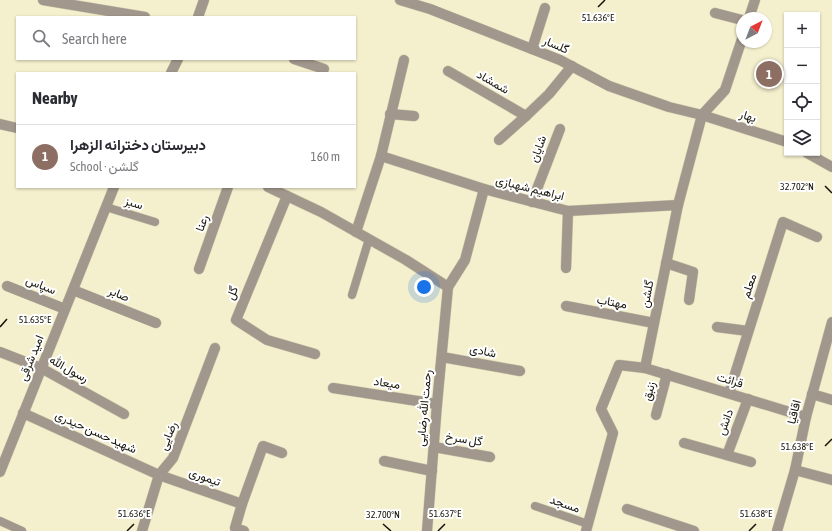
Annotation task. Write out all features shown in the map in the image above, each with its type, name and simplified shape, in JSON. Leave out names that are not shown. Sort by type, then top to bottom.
[{"type":"street","points":[[43,0],[139,16]]},
{"type":"street","points":[[198,16],[204,0]]},
{"type":"street","name":"گلسار","points":[[400,0],[417,2],[560,60],[609,86],[669,107],[702,115]]},
{"type":"street","points":[[751,12],[755,0]]},
{"type":"street","points":[[532,49],[545,8]]},
{"type":"street","points":[[715,13],[736,18]]},
{"type":"street","name":"گلشن","points":[[646,368],[678,205],[702,115],[725,90],[739,48]]},
{"type":"street","points":[[172,72],[178,60]]},
{"type":"street","points":[[297,60],[324,69]]},
{"type":"street","points":[[356,232],[381,156],[404,60]]},
{"type":"street","points":[[499,140],[549,94],[572,66]]},
{"type":"street","name":"شمشاد","points":[[448,71],[526,116]]},
{"type":"street","points":[[390,114],[414,116]]},
{"type":"street","name":"بهار","points":[[702,115],[784,141]]},
{"type":"street","points":[[0,124],[16,128]]},
{"type":"street","name":"شایان","points":[[532,202],[560,128]]},
{"type":"street","name":"ابراهیم شهبازی","points":[[381,156],[484,189],[568,211],[678,205]]},
{"type":"street","points":[[812,156],[832,167]]},
{"type":"street","name":"امید شرقی","points":[[0,472],[3,455],[23,413],[114,188]]},
{"type":"street","name":"رعنا","points":[[199,269],[228,188]]},
{"type":"street","points":[[270,188],[321,212],[406,260],[448,287]]},
{"type":"street","name":"رحمت الله رضایی","points":[[427,531],[448,287],[465,260],[484,189]]},
{"type":"street","name":"گل","points":[[286,196],[236,320],[267,340],[315,354]]},
{"type":"street","points":[[566,268],[568,211]]},
{"type":"street","name":"معلم","points":[[729,393],[783,222],[818,237]]},
{"type":"street","points":[[666,262],[693,272],[689,300]]},
{"type":"street","name":"سپاس","points":[[7,286],[65,309]]},
{"type":"street","name":"صابر","points":[[73,290],[156,323]]},
{"type":"street","name":"مهتاب","points":[[566,306],[654,323]]},
{"type":"street","name":"اقاقیا","points":[[777,531],[832,322]]},
{"type":"street","points":[[717,327],[748,332]]},
{"type":"street","name":"رضایی","points":[[142,531],[159,475],[174,458],[215,348]]},
{"type":"street","name":"رسول الله","points":[[0,352],[41,368],[124,414]]},
{"type":"street","name":"شادی","points":[[442,357],[520,371]]},
{"type":"street","points":[[587,528],[613,433],[602,409],[619,366],[646,368]]},
{"type":"street","name":"قرائت","points":[[646,368],[806,417]]},
{"type":"street","name":"زنبق","points":[[656,415],[667,374]]},
{"type":"street","name":"میعاد","points":[[333,388],[437,404]]},
{"type":"street","points":[[812,394],[832,400]]},
{"type":"street","name":"دانش","points":[[727,455],[748,399]]},
{"type":"street","name":"شهید حسن حیدری","points":[[23,413],[159,475]]},
{"type":"street","points":[[684,443],[751,462]]},
{"type":"street","points":[[244,531],[235,528],[263,446],[282,452]]},
{"type":"street","name":"گل سرخ","points":[[434,448],[490,457]]},
{"type":"street","points":[[384,461],[432,471]]},
{"type":"street","points":[[794,470],[832,480]]},
{"type":"street","name":"تیموری","points":[[159,475],[242,504]]},
{"type":"street","points":[[627,509],[694,531]]},
{"type":"lane","name":"سبز","points":[[106,207],[155,222]]},
{"type":"lane","points":[[352,295],[369,239]]},
{"type":"lane","name":"مسجد","points":[[535,506],[587,528]]},
{"type":"lane","points":[[0,520],[22,531]]},
{"type":"place","name":"دبيرستان دخترانه الزهرا","points":[[769,74]]}]
